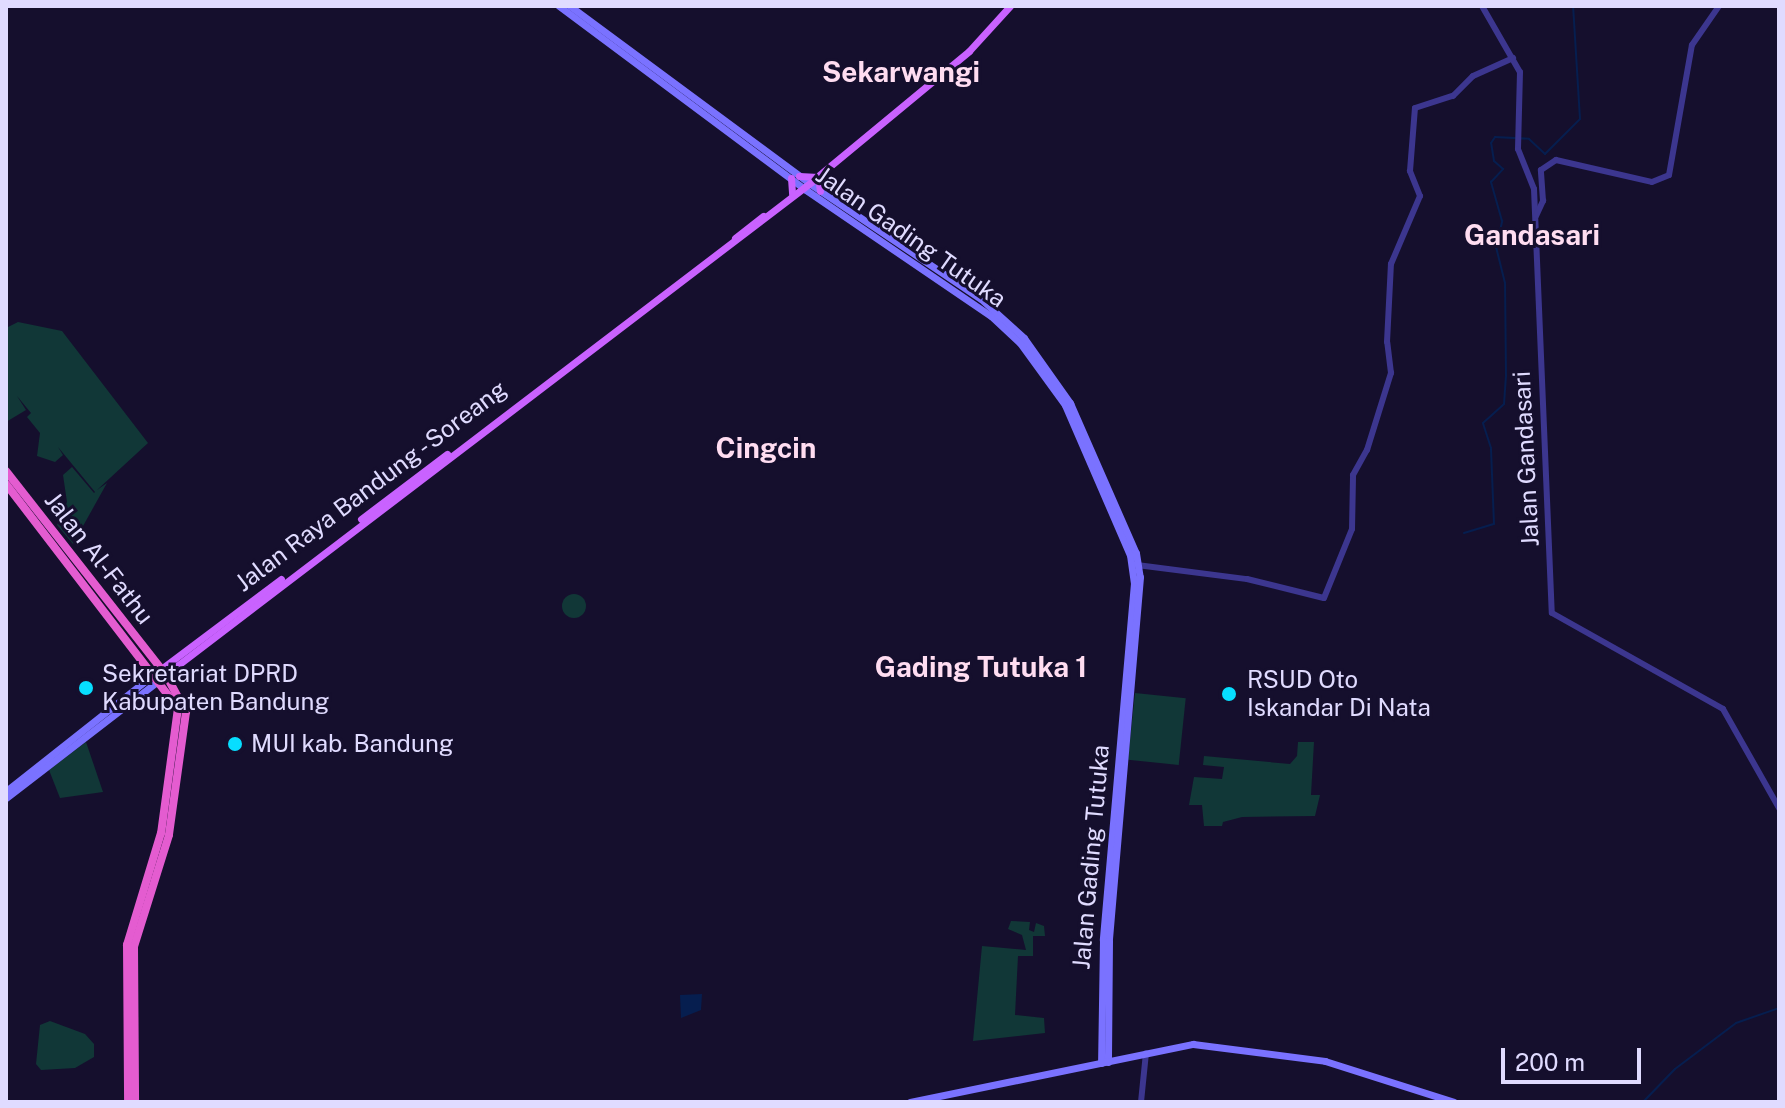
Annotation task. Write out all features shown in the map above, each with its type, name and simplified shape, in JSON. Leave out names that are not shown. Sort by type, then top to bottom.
[{"type":"highway","name":"Jalan Al-Fathu","points":[[6,471],[8,483],[160,674]]},
{"type":"highway","points":[[128,1102],[127,945],[161,833],[179,720],[175,702],[160,674]]},
{"type":"highway","points":[[135,1102],[134,947],[169,835],[187,722],[182,700],[160,674]]},
{"type":"main road","name":"Jalan Gading Tutuka","points":[[560,6],[795,177],[810,184],[817,193],[926,265],[999,323],[1050,381],[1073,423],[1138,568],[1105,954],[1101,1046],[1105,1062]]},
{"type":"main road","name":"Jalan Gading Tutuka","points":[[570,6],[795,177]]},
{"type":"main road","name":"Jalan Raya Bandung - Soreang","points":[[160,674],[810,184],[969,51],[1010,6]]},
{"type":"main road","points":[[795,177],[810,184],[817,193],[794,195],[795,177]]},
{"type":"main road","points":[[6,791],[160,674]]},
{"type":"main road","points":[[6,798],[160,674]]},
{"type":"main road","name":"Jalan Gading Tutuka","points":[[1103,1020],[1105,1062]]},
{"type":"main road","points":[[910,1102],[1185,1044],[1246,1048],[1325,1061],[1450,1101]]},
{"type":"main road","points":[[1083,1067],[1101,1046]]},
{"type":"street","name":"Jalan Gandasari","points":[[1482,6],[1513,58],[1521,79],[1518,143],[1534,187],[1552,613],[1723,709],[1779,808]]},
{"type":"street","points":[[1536,216],[1543,201],[1540,173],[1556,160],[1652,182],[1669,175],[1692,45],[1719,6]]},
{"type":"street","points":[[1138,568],[1247,579],[1324,598],[1352,529],[1353,475],[1367,450],[1391,373],[1387,342],[1391,264],[1420,196],[1410,171],[1415,108],[1453,96],[1473,76],[1513,58]]},
{"type":"street","points":[[1141,1102],[1146,1053]]},
{"type":"green space","points":[[18,322],[62,331],[148,443],[97,490],[107,483],[73,544],[57,525],[67,502],[63,475],[72,467],[95,492],[58,447],[63,455],[55,462],[37,456],[40,433],[27,417],[31,413],[17,396],[26,410],[6,422],[6,328]]},
{"type":"green space","points":[[574,594],[583,597],[586,606],[583,615],[574,618],[565,615],[562,606],[565,597]]},
{"type":"green space","points":[[1135,693],[1186,698],[1179,765],[1128,760]]},
{"type":"green space","points":[[86,742],[103,792],[60,798],[49,770]]},
{"type":"green space","points":[[1298,742],[1314,742],[1311,795],[1320,795],[1315,816],[1242,817],[1223,822],[1222,826],[1204,826],[1202,805],[1189,805],[1194,777],[1222,779],[1224,767],[1203,765],[1204,756],[1290,764],[1297,756]]},
{"type":"green space","points":[[1011,921],[1030,922],[1029,930],[1034,932],[1036,923],[1044,926],[1045,936],[1033,936],[1033,956],[1018,956],[1015,1015],[1044,1018],[1045,1033],[973,1041],[982,946],[1026,950],[1022,935],[1008,929]]},
{"type":"green space","points":[[50,1021],[85,1034],[94,1044],[94,1057],[75,1068],[41,1070],[36,1064],[40,1025]]},
{"type":"water","points":[[702,994],[701,1010],[681,1018],[680,995]]},
{"type":"waterway","points":[[1464,533],[1494,524],[1491,448],[1483,423],[1504,404],[1506,376],[1505,283],[1496,248],[1502,221],[1491,182],[1503,169],[1494,161],[1491,143],[1495,137],[1529,139],[1545,154],[1580,119],[1573,6]]},
{"type":"waterway","points":[[1643,1102],[1675,1069],[1736,1023],[1779,1008]]},
{"type":"place","name":"Sekretariat DPRD Kabupaten Bandung","points":[[86,688]]},
{"type":"place","name":"RSUD Oto Iskandar Di Nata","points":[[1229,694]]},
{"type":"place","name":"MUI kab. Bandung","points":[[235,744]]},
{"type":"district","name":"Sekarwangi","points":[[901,72]]},
{"type":"district","name":"Gandasari","points":[[1532,235]]},
{"type":"district","name":"Cingcin","points":[[766,448]]},
{"type":"district","name":"Gading Tutuka 1","points":[[981,667]]}]
